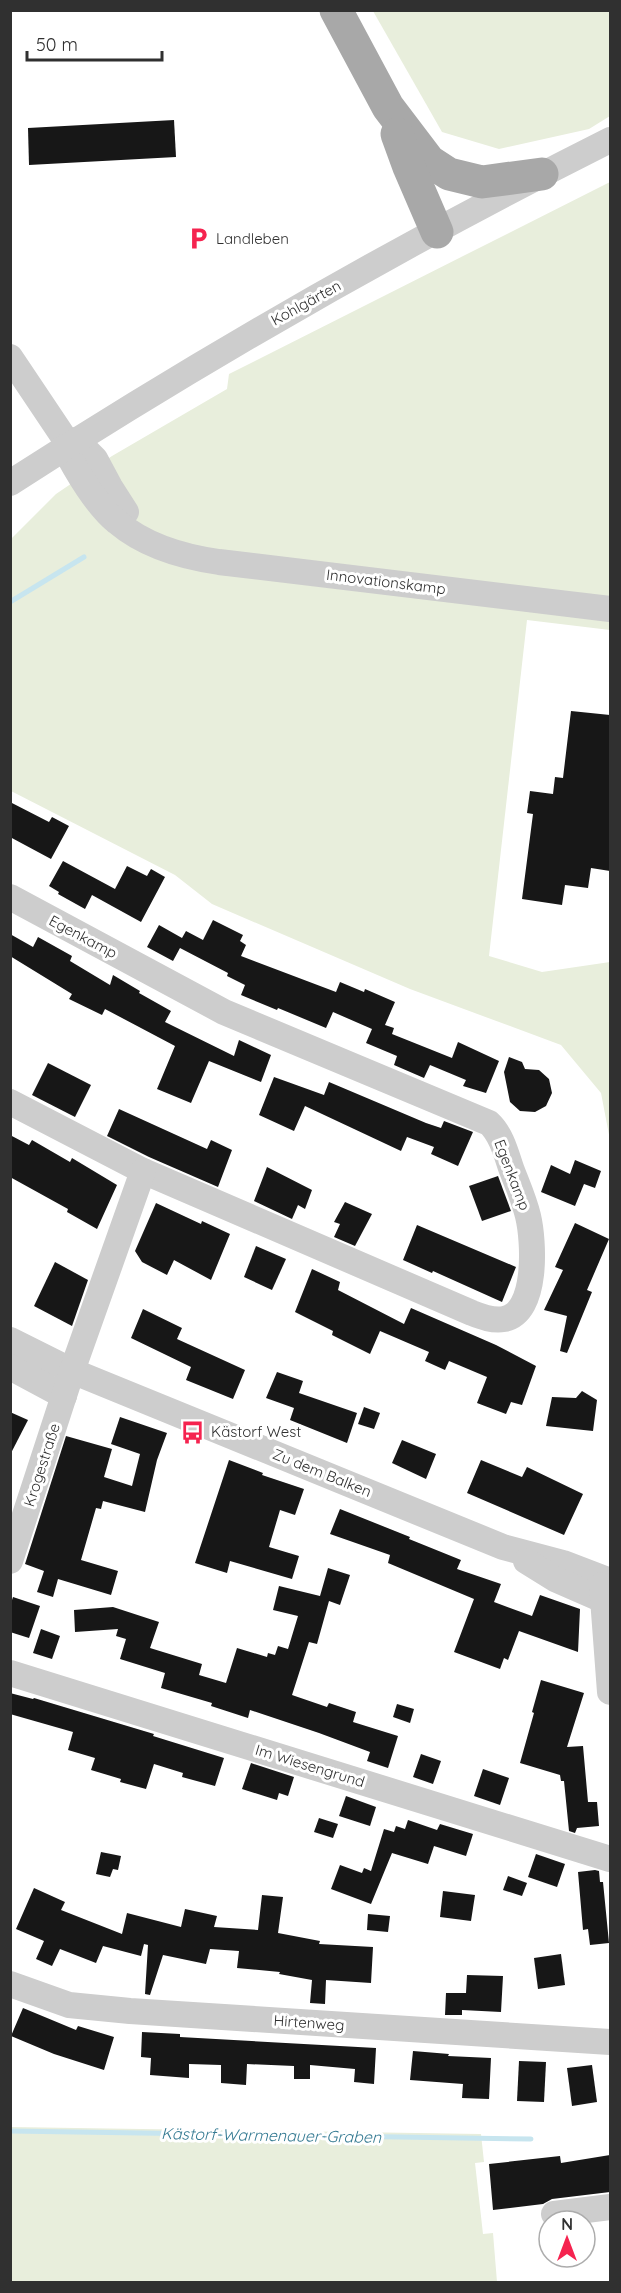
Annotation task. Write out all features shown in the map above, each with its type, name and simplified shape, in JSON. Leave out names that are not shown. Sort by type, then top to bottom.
[{"type":"main road","points":[[336,10],[388,107],[409,167],[442,229]]},
{"type":"main road","points":[[388,107],[429,161],[448,197],[442,229]]},
{"type":"main road","points":[[429,161],[449,174],[482,182],[542,174]]},
{"type":"street","name":"Kohlgärten","points":[[10,483],[70,444],[276,320],[542,174],[610,140]]},
{"type":"street","name":"Innovationskamp","points":[[10,357],[70,444],[76,471],[112,518],[131,532],[163,548],[197,559],[610,609]]},
{"type":"street","name":"Egenkamp","points":[[10,897],[224,1012],[489,1123],[500,1139],[529,1218],[531,1270],[526,1300],[523,1307],[511,1317],[496,1320],[485,1318],[143,1171],[10,1102]]},
{"type":"street","points":[[72,1371],[143,1171]]},
{"type":"street","name":"Zu dem Balken","points":[[10,1340],[72,1371],[503,1546],[555,1580],[606,1591]]},
{"type":"street","points":[[10,1367],[64,1396]]},
{"type":"street","name":"Krogestraße","points":[[11,1559],[72,1371]]},
{"type":"street","points":[[606,1591],[610,1692]]},
{"type":"street","name":"Im Wiesengrund","points":[[10,1673],[610,1859]]},
{"type":"street","name":"Hirtenweg","points":[[10,1983],[69,2004],[130,2012],[610,2042]]},
{"type":"street","points":[[594,2209],[610,2207]]},
{"type":"green space","points":[[373,11],[610,11],[610,116],[589,129],[499,149],[442,132]]},
{"type":"green space","points":[[610,182],[610,630],[527,620],[489,956],[542,972],[610,962],[610,1140],[601,1093],[561,1045],[410,989],[212,904],[175,875],[11,791],[11,539],[56,494],[112,456],[227,389],[229,374]]},
{"type":"green space","points":[[11,2127],[481,2134],[484,2162],[475,2163],[483,2234],[493,2233],[497,2282],[11,2282]]},
{"type":"building","points":[[174,120],[176,157],[29,165],[28,128]]},
{"type":"building","points":[[571,711],[610,715],[610,871],[591,868],[588,888],[565,885],[562,905],[522,899],[533,814],[527,813],[530,791],[553,794],[555,777],[563,778]]},
{"type":"building","points":[[10,802],[49,822],[52,817],[69,826],[51,859],[10,837]]},
{"type":"building","points":[[63,861],[115,889],[127,866],[147,876],[151,869],[165,877],[141,922],[92,895],[85,909],[58,894],[59,892],[49,886]]},
{"type":"building","points":[[213,920],[243,935],[240,941],[246,945],[241,956],[336,992],[340,982],[364,992],[365,989],[395,1002],[385,1025],[394,1028],[392,1034],[452,1058],[458,1042],[499,1061],[486,1093],[463,1086],[466,1080],[430,1065],[424,1078],[394,1065],[397,1056],[366,1043],[372,1029],[333,1012],[326,1028],[241,995],[245,985],[227,976],[228,973],[180,948],[173,961],[147,947],[159,925],[182,938],[186,931],[203,940]]},
{"type":"building","points":[[10,934],[33,947],[38,937],[72,956],[70,961],[110,985],[113,975],[171,1011],[165,1022],[234,1056],[239,1040],[271,1055],[261,1082],[209,1061],[191,1103],[157,1089],[175,1046],[105,1009],[102,1015],[69,999],[72,994],[10,956]]},
{"type":"building","points":[[509,1057],[522,1062],[525,1069],[539,1070],[549,1079],[552,1093],[546,1106],[535,1112],[520,1111],[510,1102],[504,1072]]},
{"type":"building","points":[[48,1063],[91,1085],[75,1117],[32,1095]]},
{"type":"building","points":[[274,1077],[324,1095],[329,1082],[426,1123],[441,1128],[444,1121],[473,1132],[458,1166],[431,1154],[434,1147],[407,1137],[401,1151],[305,1106],[294,1131],[259,1115]]},
{"type":"building","points":[[119,1109],[207,1149],[211,1140],[232,1150],[218,1187],[107,1136]]},
{"type":"building","points":[[10,1135],[29,1145],[32,1140],[70,1162],[72,1158],[117,1185],[97,1229],[67,1212],[68,1209],[10,1177]]},
{"type":"building","points":[[575,1160],[601,1171],[595,1188],[584,1184],[575,1206],[541,1192],[551,1165],[570,1174]]},
{"type":"building","points":[[267,1167],[312,1190],[305,1209],[298,1205],[292,1219],[254,1201]]},
{"type":"building","points":[[498,1176],[511,1211],[482,1221],[469,1186]]},
{"type":"building","points":[[345,1202],[372,1214],[355,1246],[334,1237],[340,1224],[334,1222]]},
{"type":"building","points":[[156,1203],[201,1224],[202,1221],[230,1234],[211,1280],[174,1260],[167,1275],[142,1262],[135,1251]]},
{"type":"building","points":[[575,1223],[609,1239],[587,1290],[592,1292],[567,1353],[560,1351],[567,1316],[544,1310],[563,1270],[555,1267]]},
{"type":"building","points":[[417,1225],[516,1267],[502,1302],[403,1260]]},
{"type":"building","points":[[256,1246],[286,1259],[272,1290],[244,1277]]},
{"type":"building","points":[[55,1262],[88,1280],[72,1326],[34,1306]]},
{"type":"building","points":[[312,1269],[340,1282],[338,1290],[404,1324],[411,1308],[496,1345],[536,1366],[522,1405],[511,1402],[506,1414],[477,1403],[487,1377],[449,1361],[445,1370],[425,1361],[429,1352],[380,1331],[370,1354],[332,1335],[333,1331],[295,1312]]},
{"type":"building","points":[[143,1309],[182,1328],[177,1339],[245,1370],[233,1399],[186,1380],[191,1367],[131,1338]]},
{"type":"building","points":[[277,1372],[303,1381],[299,1393],[357,1413],[347,1443],[290,1420],[294,1408],[266,1398]]},
{"type":"building","points":[[582,1391],[597,1400],[593,1431],[546,1426],[552,1397],[576,1398]]},
{"type":"building","points":[[364,1407],[380,1413],[374,1429],[358,1424]]},
{"type":"building","points":[[10,1412],[28,1420],[10,1455]]},
{"type":"building","points":[[120,1417],[167,1433],[157,1460],[145,1512],[103,1501],[101,1509],[96,1508],[81,1560],[118,1571],[111,1595],[58,1579],[53,1597],[37,1592],[44,1571],[25,1564],[66,1436],[112,1449],[104,1477],[132,1486],[140,1454],[111,1444]]},
{"type":"building","points":[[402,1440],[436,1454],[426,1479],[392,1463]]},
{"type":"building","points":[[229,1460],[263,1473],[262,1475],[304,1489],[295,1515],[280,1510],[269,1547],[299,1556],[292,1579],[230,1561],[227,1573],[195,1563]]},
{"type":"building","points":[[481,1460],[522,1477],[527,1467],[583,1494],[564,1535],[467,1493]]},
{"type":"building","points":[[340,1509],[461,1560],[457,1569],[501,1584],[494,1602],[532,1616],[540,1595],[580,1609],[578,1652],[519,1631],[508,1660],[504,1658],[500,1669],[454,1652],[474,1599],[388,1563],[390,1555],[330,1534]]},
{"type":"building","points":[[328,1568],[350,1575],[340,1605],[329,1601],[317,1644],[309,1642],[292,1695],[327,1707],[329,1703],[356,1712],[353,1722],[398,1736],[388,1768],[367,1761],[370,1752],[319,1733],[250,1710],[248,1718],[211,1706],[212,1703],[161,1688],[165,1673],[120,1659],[126,1639],[116,1636],[118,1629],[75,1632],[74,1610],[113,1607],[159,1622],[150,1648],[202,1664],[199,1675],[226,1683],[237,1648],[267,1657],[268,1653],[275,1655],[278,1646],[288,1649],[298,1616],[273,1610],[279,1586],[320,1596]]},
{"type":"building","points":[[13,1597],[40,1606],[29,1638],[10,1632],[10,1606]]},
{"type":"building","points":[[41,1629],[60,1636],[52,1659],[33,1653]]},
{"type":"building","points":[[541,1680],[584,1693],[567,1747],[583,1746],[588,1802],[597,1802],[599,1826],[577,1828],[575,1833],[569,1831],[564,1781],[561,1781],[560,1775],[520,1763]]},
{"type":"building","points":[[10,1693],[154,1734],[153,1736],[224,1758],[215,1786],[182,1777],[183,1773],[154,1764],[146,1789],[120,1782],[121,1779],[91,1770],[95,1758],[68,1750],[73,1732],[10,1714]]},
{"type":"building","points":[[397,1704],[414,1709],[410,1723],[393,1717]]},
{"type":"building","points":[[421,1754],[441,1761],[433,1784],[413,1777]]},
{"type":"building","points":[[251,1763],[294,1777],[288,1796],[279,1793],[277,1800],[242,1789]]},
{"type":"building","points":[[483,1769],[509,1778],[500,1805],[474,1796]]},
{"type":"building","points":[[346,1796],[376,1807],[370,1826],[339,1816]]},
{"type":"building","points":[[319,1818],[338,1824],[333,1838],[314,1832]]},
{"type":"building","points":[[408,1820],[437,1830],[440,1824],[473,1834],[466,1856],[434,1846],[428,1864],[392,1853],[371,1904],[331,1889],[340,1865],[362,1873],[364,1868],[371,1871],[384,1829],[394,1832],[396,1826],[405,1829]]},
{"type":"building","points":[[101,1852],[121,1856],[118,1870],[113,1869],[110,1877],[96,1874]]},
{"type":"building","points":[[536,1854],[565,1864],[557,1887],[528,1877]]},
{"type":"building","points":[[599,1871],[600,1882],[603,1882],[609,1943],[590,1945],[588,1929],[583,1930],[578,1872]]},
{"type":"building","points":[[508,1876],[527,1883],[522,1896],[503,1890]]},
{"type":"building","points":[[34,1888],[65,1902],[61,1910],[122,1934],[127,1913],[181,1927],[185,1909],[217,1916],[214,1927],[258,1930],[262,1895],[283,1897],[278,1933],[320,1941],[319,1944],[373,1947],[371,1983],[326,1980],[325,2004],[310,2003],[312,1980],[279,1974],[280,1972],[237,1968],[239,1951],[210,1949],[206,1964],[163,1955],[150,1995],[145,1994],[148,1945],[144,1944],[141,1956],[103,1946],[96,1963],[60,1949],[52,1966],[36,1959],[44,1941],[16,1929]]},
{"type":"building","points":[[443,1891],[475,1895],[471,1921],[440,1917]]},
{"type":"building","points":[[368,1914],[390,1916],[388,1932],[367,1930]]},
{"type":"building","points":[[561,1954],[565,1985],[538,1989],[534,1958]]},
{"type":"building","points":[[467,1975],[503,1976],[501,2012],[462,2010],[462,2015],[445,2015],[446,1993],[466,1993]]},
{"type":"building","points":[[23,2008],[76,2030],[78,2026],[114,2037],[104,2070],[54,2054],[11,2036]]},
{"type":"building","points":[[142,2032],[180,2034],[180,2037],[376,2048],[374,2084],[354,2082],[355,2069],[310,2065],[310,2079],[294,2079],[294,2066],[247,2064],[246,2085],[221,2083],[221,2065],[189,2064],[189,2078],[150,2075],[151,2058],[141,2057]]},
{"type":"building","points":[[413,2051],[449,2054],[448,2056],[491,2058],[489,2099],[462,2098],[463,2084],[410,2080]]},
{"type":"building","points":[[519,2061],[546,2062],[544,2102],[517,2101]]},
{"type":"building","points":[[592,2065],[597,2102],[572,2106],[567,2068]]},
{"type":"building","points":[[610,2155],[610,2192],[552,2199],[543,2204],[493,2210],[489,2164],[560,2156],[561,2163]]},
{"type":"waterway","points":[[10,602],[84,557]]},
{"type":"waterway","name":"Kästorf-Warmenauer-Graben","points":[[10,2131],[531,2139]]},
{"type":"place","name":"Landleben","points":[[198,239]]},
{"type":"place","name":"Kästorf West","points":[[193,1432]]}]
